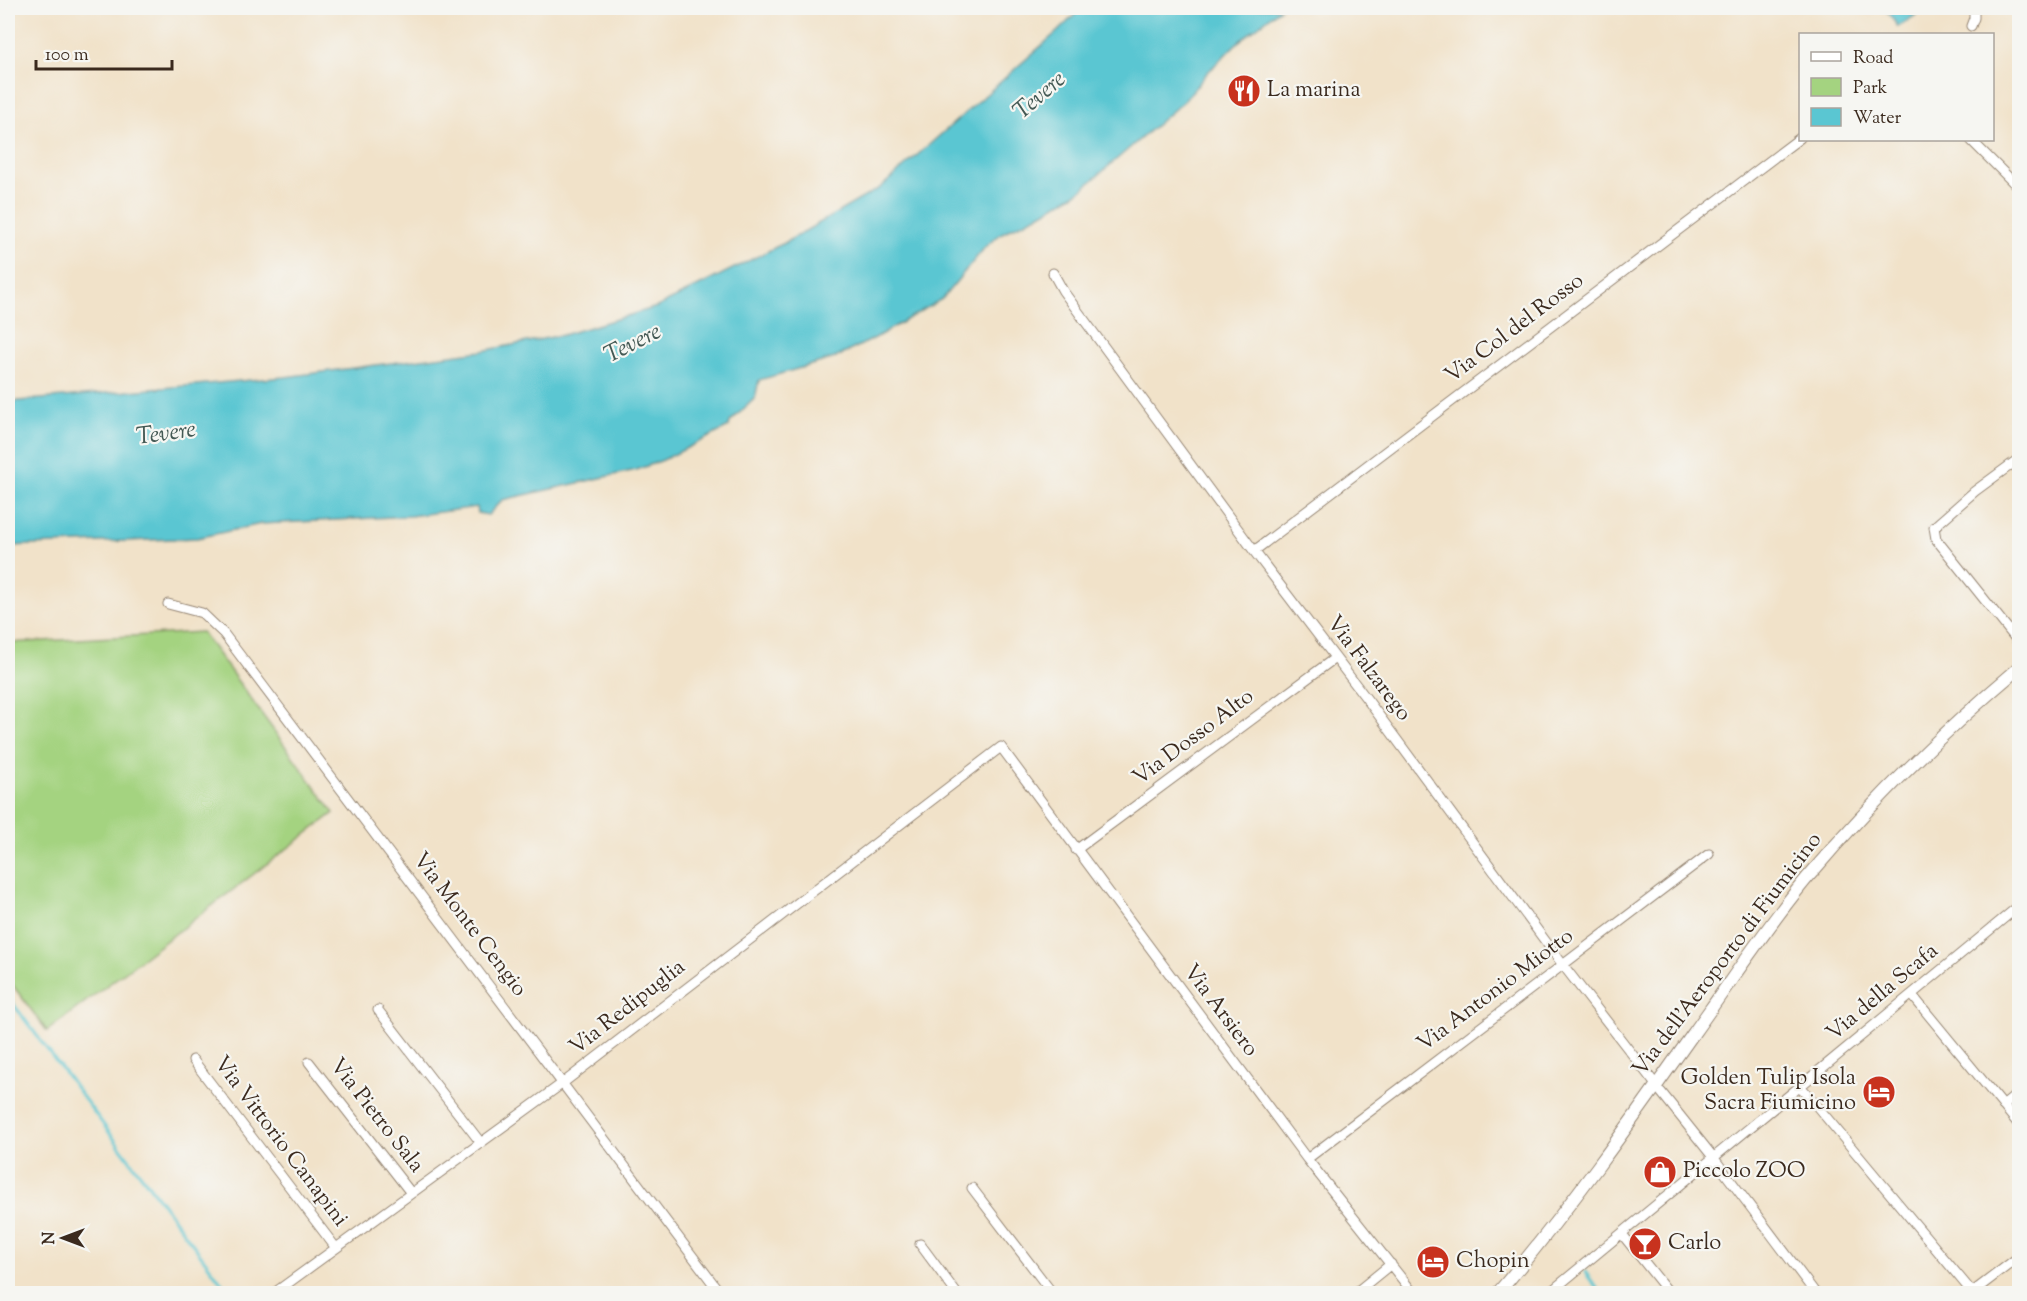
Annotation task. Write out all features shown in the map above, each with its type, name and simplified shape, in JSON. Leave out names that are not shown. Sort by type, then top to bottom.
[{"type":"main road","name":"Via dell'Aeroporto di Fiumicino","points":[[1497,1293],[1659,1088],[1805,880],[1905,771],[1974,705],[2019,667]]},
{"type":"street","points":[[1971,26],[1974,8]]},
{"type":"street","name":"Via Col del Rosso","points":[[1254,551],[1799,139]]},
{"type":"street","points":[[1972,141],[2019,189]]},
{"type":"street","name":"Via Falzarego","points":[[1053,273],[1254,551],[1563,965],[1816,1293]]},
{"type":"street","points":[[2019,458],[1975,491],[1934,527],[1936,539],[2019,645]]},
{"type":"street","name":"Via Monte Cengio","points":[[168,604],[202,613],[224,634],[722,1293]]},
{"type":"street","name":"Via Dosso Alto","points":[[1076,850],[1335,658]]},
{"type":"street","name":"Via Redipuglia","points":[[273,1293],[563,1083],[1001,747]]},
{"type":"street","name":"Via Arsiero","points":[[1001,747],[1307,1159],[1414,1293]]},
{"type":"street","name":"Via Antonio Miotto","points":[[1307,1159],[1709,854]]},
{"type":"street","name":"Via della Scafa","points":[[1548,1293],[1801,1087],[2019,905]]},
{"type":"street","points":[[1912,995],[2019,1126]]},
{"type":"street","points":[[378,1010],[481,1143]]},
{"type":"street","name":"Via Vittorio Canapini","points":[[193,1060],[336,1248]]},
{"type":"street","name":"Via Pietro Sala","points":[[309,1062],[411,1193]]},
{"type":"street","points":[[1801,1087],[1971,1293],[2019,1256]]},
{"type":"street","points":[[2003,1106],[2019,1092]]},
{"type":"street","points":[[972,1188],[1053,1293]]},
{"type":"street","points":[[1622,1234],[1670,1293]]},
{"type":"street","points":[[920,1244],[957,1293]]},
{"type":"street","points":[[1354,1293],[1391,1264]]},
{"type":"street","points":[[1981,1285],[1988,1293]]},
{"type":"green space","points":[[202,632],[334,813],[47,1031],[8,979],[8,643]]},
{"type":"water","name":"Tevere","points":[[1082,8],[1281,8],[1237,43],[1207,73],[1185,100],[1080,191],[1002,233],[986,246],[942,299],[875,338],[835,358],[759,380],[755,398],[730,422],[729,427],[663,460],[636,470],[502,500],[488,515],[478,513],[477,507],[410,516],[261,524],[197,538],[8,546],[8,402],[285,377],[482,351],[563,335],[657,307],[788,241],[880,188]]},
{"type":"water","points":[[1893,8],[1926,8],[1898,27],[1887,11]]},
{"type":"waterway","points":[[8,997],[230,1294]]},
{"type":"waterway","points":[[1585,1272],[1601,1294]]},
{"type":"place","name":"La marina","points":[[1244,91]]},
{"type":"place","name":"Golden Tulip Isola Sacra Fiumicino","points":[[1879,1092]]},
{"type":"place","name":"Piccolo ZOO","points":[[1660,1172]]},
{"type":"place","name":"Carlo","points":[[1645,1244]]},
{"type":"place","name":"Chopin","points":[[1433,1262]]}]
